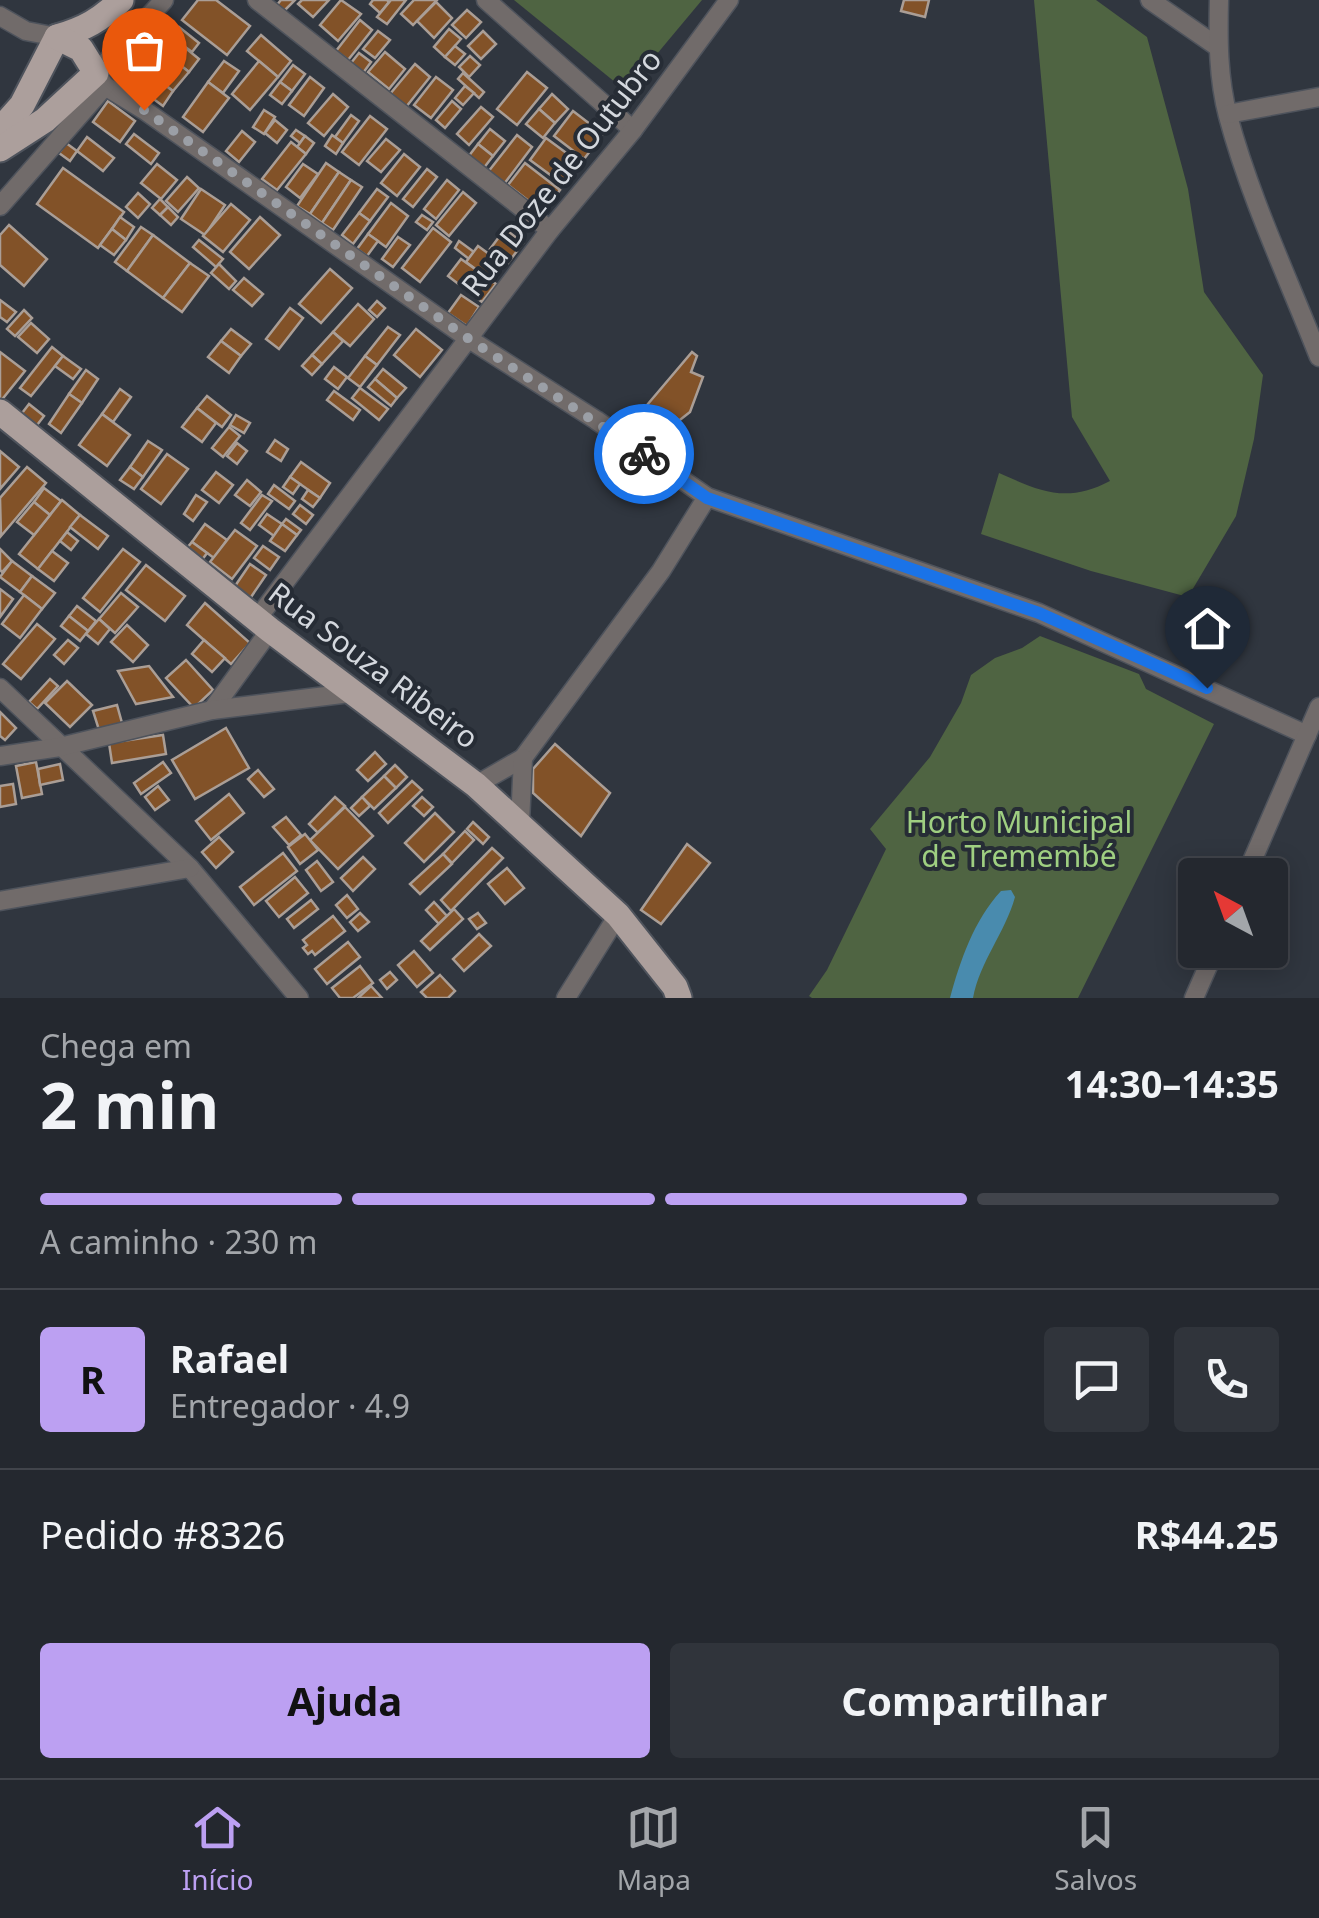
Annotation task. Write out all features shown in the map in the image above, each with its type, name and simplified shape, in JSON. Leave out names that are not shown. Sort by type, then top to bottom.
[{"type":"main road","points":[[0,130],[22,106],[57,37],[103,18],[121,0]]},
{"type":"main road","points":[[0,150],[100,80],[81,49],[57,37]]},
{"type":"main road","name":"Rua Souza Ribeiro","points":[[0,412],[350,693],[476,785],[618,915],[675,987],[679,998]]},
{"type":"street","points":[[0,206],[164,0]]},
{"type":"street","points":[[256,0],[550,230]]},
{"type":"street","points":[[486,0],[633,130]]},
{"type":"street","name":"Rua Doze de Outubro","points":[[212,710],[263,624],[469,339],[550,230],[633,130],[728,0]]},
{"type":"street","points":[[1150,0],[1218,47]]},
{"type":"street","points":[[1219,0],[1218,47],[1228,114],[1244,167],[1319,357]]},
{"type":"street","points":[[0,16],[26,31],[57,37]]},
{"type":"street","points":[[100,80],[469,339],[596,420],[707,498],[1039,613],[1307,735]]},
{"type":"street","points":[[1228,114],[1319,97]]},
{"type":"street","points":[[476,785],[522,758],[661,571],[707,498]]},
{"type":"street","points":[[0,688],[190,868],[300,998]]},
{"type":"street","points":[[0,756],[60,747],[212,710],[350,693]]},
{"type":"street","points":[[1253,858],[1319,707]]},
{"type":"street","points":[[520,823],[522,758]]},
{"type":"street","points":[[0,901],[190,868]]},
{"type":"street","points":[[566,998],[618,915]]},
{"type":"street","points":[[1194,998],[1206,968]]},
{"type":"green space","points":[[514,0],[702,0],[626,91]]},
{"type":"green space","points":[[1034,0],[1096,0],[1147,37],[1188,189],[1204,292],[1263,375],[1254,439],[1236,516],[1188,597],[1091,571],[981,534],[999,473],[1041,490],[1066,493],[1110,481],[1072,417]]},
{"type":"green space","name":"Horto Municipal de Tremembé","points":[[1040,636],[1139,674],[1146,689],[1214,724],[1078,998],[812,998],[809,996],[827,970],[886,849],[870,829],[930,757],[961,703],[971,675]]},
{"type":"water","points":[[1011,890],[1015,897],[1011,910],[973,998],[950,998],[976,928],[1001,891]]},
{"type":"building","points":[[198,0],[216,0],[250,26],[227,55],[182,20]]},
{"type":"building","points":[[281,0],[295,0],[283,12],[276,6]]},
{"type":"building","points":[[302,0],[329,0],[313,17],[298,4]]},
{"type":"building","points":[[341,0],[361,14],[338,41],[320,25]]},
{"type":"building","points":[[373,0],[389,2],[380,13],[370,4]]},
{"type":"building","points":[[391,0],[406,0],[387,24],[377,17]]},
{"type":"building","points":[[414,0],[437,0],[413,25],[401,14]]},
{"type":"building","points":[[904,0],[929,0],[925,17],[901,11]]},
{"type":"building","points":[[436,2],[452,18],[434,38],[417,21]]},
{"type":"building","points":[[467,10],[481,22],[466,38],[452,25]]},
{"type":"building","points":[[360,20],[372,30],[348,60],[336,51]]},
{"type":"building","points":[[179,27],[199,43],[192,52],[172,37]]},
{"type":"building","points":[[449,29],[461,39],[445,57],[434,47]]},
{"type":"building","points":[[378,31],[390,40],[375,58],[363,49]]},
{"type":"building","points":[[483,31],[496,44],[481,59],[468,46]]},
{"type":"building","points":[[167,33],[199,59],[189,72],[156,46]]},
{"type":"building","points":[[261,35],[291,61],[278,77],[247,51]]},
{"type":"building","points":[[151,42],[189,72],[173,91],[136,62]]},
{"type":"building","points":[[455,46],[465,54],[455,65],[445,57]]},
{"type":"building","points":[[385,52],[405,69],[389,89],[368,72]]},
{"type":"building","points":[[359,53],[371,62],[363,73],[351,63]]},
{"type":"building","points":[[470,56],[480,65],[469,77],[459,67]]},
{"type":"building","points":[[224,61],[239,71],[223,93],[208,82]]},
{"type":"building","points":[[259,61],[278,77],[250,110],[232,94]]},
{"type":"building","points":[[415,64],[430,77],[406,107],[390,94]]},
{"type":"building","points":[[293,65],[305,74],[292,91],[280,82]]},
{"type":"building","points":[[527,72],[547,88],[517,125],[497,109]]},
{"type":"building","points":[[463,73],[484,92],[479,98],[458,79]]},
{"type":"building","points":[[310,77],[324,88],[304,116],[289,105]]},
{"type":"building","points":[[436,77],[453,90],[431,118],[414,105]]},
{"type":"building","points":[[155,78],[173,91],[163,106],[144,92]]},
{"type":"building","points":[[208,82],[229,98],[203,132],[183,117]]},
{"type":"building","points":[[280,82],[292,91],[282,104],[270,95]]},
{"type":"building","points":[[465,86],[474,93],[463,105],[455,98]]},
{"type":"building","points":[[333,94],[348,107],[324,136],[308,123]]},
{"type":"building","points":[[552,94],[568,109],[555,123],[539,109]]},
{"type":"building","points":[[108,101],[135,121],[120,142],[93,122]]},
{"type":"building","points":[[452,101],[461,109],[445,128],[436,120]]},
{"type":"building","points":[[481,107],[493,117],[469,145],[457,134]]},
{"type":"building","points":[[539,109],[555,123],[543,138],[526,124]]},
{"type":"building","points":[[264,110],[275,117],[264,134],[253,127]]},
{"type":"building","points":[[573,111],[603,134],[584,159],[554,136]]},
{"type":"building","points":[[351,115],[359,121],[343,143],[335,137]]},
{"type":"building","points":[[370,116],[387,129],[359,165],[342,152]]},
{"type":"building","points":[[275,120],[287,130],[277,143],[265,133]]},
{"type":"building","points":[[490,129],[505,141],[493,156],[478,144]]},
{"type":"building","points":[[296,130],[305,136],[300,143],[291,136]]},
{"type":"building","points":[[242,131],[255,142],[239,162],[226,151]]},
{"type":"building","points":[[134,134],[159,153],[151,164],[126,144]]},
{"type":"building","points":[[332,135],[343,143],[336,154],[325,146]]},
{"type":"building","points":[[517,135],[532,147],[504,184],[488,172]]},
{"type":"building","points":[[305,136],[314,143],[306,154],[297,147]]},
{"type":"building","points":[[87,137],[114,158],[103,171],[77,151]]},
{"type":"building","points":[[546,138],[580,163],[564,185],[530,160]]},
{"type":"building","points":[[386,139],[400,150],[381,172],[367,161]]},
{"type":"building","points":[[291,142],[306,154],[277,190],[262,179]]},
{"type":"building","points":[[66,143],[77,151],[70,161],[59,153]]},
{"type":"building","points":[[478,144],[493,156],[483,169],[468,157]]},
{"type":"building","points":[[404,154],[420,167],[397,196],[381,183]]},
{"type":"building","points":[[326,163],[339,172],[310,214],[297,206]]},
{"type":"building","points":[[525,163],[560,190],[543,212],[508,185]]},
{"type":"building","points":[[157,164],[177,180],[161,199],[141,183]]},
{"type":"building","points":[[303,164],[318,174],[300,198],[286,187]]},
{"type":"building","points":[[63,168],[124,212],[98,248],[37,204]]},
{"type":"building","points":[[427,169],[437,177],[413,207],[403,199]]},
{"type":"building","points":[[339,172],[351,180],[322,223],[310,214]]},
{"type":"building","points":[[187,177],[199,188],[178,212],[166,201]]},
{"type":"building","points":[[351,180],[362,187],[333,230],[322,223]]},
{"type":"building","points":[[447,180],[459,190],[436,219],[424,209]]},
{"type":"building","points":[[201,189],[225,205],[205,235],[181,219]]},
{"type":"building","points":[[377,189],[388,197],[370,221],[359,213]]},
{"type":"building","points":[[463,192],[476,203],[449,236],[436,225]]},
{"type":"building","points":[[138,193],[150,204],[138,218],[126,207]]},
{"type":"building","points":[[160,199],[168,207],[160,215],[152,208]]},
{"type":"building","points":[[391,203],[408,216],[386,247],[368,234]]},
{"type":"building","points":[[231,204],[250,220],[223,252],[203,236]]},
{"type":"building","points":[[168,207],[178,217],[171,225],[160,215]]},
{"type":"building","points":[[359,213],[370,221],[353,244],[342,235]]},
{"type":"building","points":[[422,215],[433,222],[427,230],[416,222]]},
{"type":"building","points":[[120,217],[134,227],[126,240],[112,229]]},
{"type":"building","points":[[260,217],[280,235],[249,269],[230,252]]},
{"type":"building","points":[[9,225],[47,259],[24,286],[0,265],[0,235]]},
{"type":"building","points":[[141,227],[153,235],[127,271],[115,262]]},
{"type":"building","points":[[433,228],[451,242],[420,282],[402,268]]},
{"type":"building","points":[[112,229],[126,240],[114,255],[100,245]]},
{"type":"building","points":[[505,229],[523,243],[508,263],[490,249]]},
{"type":"building","points":[[368,234],[378,241],[367,256],[357,249]]},
{"type":"building","points":[[153,235],[190,263],[163,298],[127,271]]},
{"type":"building","points":[[398,237],[410,245],[393,267],[382,259]]},
{"type":"building","points":[[199,240],[223,259],[216,267],[193,247]]},
{"type":"building","points":[[459,241],[474,252],[469,259],[455,248]]},
{"type":"building","points":[[478,246],[500,262],[488,278],[466,262]]},
{"type":"building","points":[[461,259],[496,284],[482,302],[448,276]]},
{"type":"building","points":[[190,263],[209,276],[182,312],[163,298]]},
{"type":"building","points":[[219,264],[236,281],[229,289],[211,273]]},
{"type":"building","points":[[330,269],[352,288],[321,323],[299,304]]},
{"type":"building","points":[[244,278],[263,294],[252,306],[233,290]]},
{"type":"building","points":[[461,295],[479,307],[467,326],[448,313]]},
{"type":"building","points":[[0,300],[16,312],[7,322],[0,317]]},
{"type":"building","points":[[377,301],[385,308],[377,317],[369,310]]},
{"type":"building","points":[[358,304],[374,319],[350,346],[333,332]]},
{"type":"building","points":[[290,308],[303,318],[279,349],[266,339]]},
{"type":"building","points":[[24,310],[32,318],[15,336],[7,329]]},
{"type":"building","points":[[31,323],[49,339],[37,353],[18,337]]},
{"type":"building","points":[[388,327],[400,335],[377,365],[365,356]]},
{"type":"building","points":[[231,329],[251,344],[241,356],[221,341]]},
{"type":"building","points":[[416,329],[442,350],[420,377],[394,355]]},
{"type":"building","points":[[333,332],[343,341],[322,364],[312,355]]},
{"type":"building","points":[[221,341],[241,356],[229,373],[208,357]]},
{"type":"building","points":[[52,347],[63,356],[31,396],[20,388]]},
{"type":"building","points":[[0,352],[25,371],[0,402]]},
{"type":"building","points":[[692,352],[697,356],[691,372],[703,377],[690,412],[676,423],[678,432],[667,443],[636,418]]},
{"type":"building","points":[[312,355],[322,364],[312,375],[302,366]]},
{"type":"building","points":[[63,356],[81,369],[73,379],[55,366]]},
{"type":"building","points":[[365,356],[377,365],[360,387],[348,378]]},
{"type":"building","points":[[334,367],[347,377],[338,389],[325,379]]},
{"type":"building","points":[[383,369],[406,388],[397,398],[375,379]]},
{"type":"building","points":[[86,370],[98,379],[82,403],[69,394]]},
{"type":"building","points":[[375,379],[397,398],[391,406],[368,387]]},
{"type":"building","points":[[360,388],[388,409],[379,420],[352,398]]},
{"type":"building","points":[[120,389],[131,397],[113,422],[102,414]]},
{"type":"building","points":[[334,391],[360,410],[353,420],[327,400]]},
{"type":"building","points":[[69,394],[82,403],[61,433],[49,424]]},
{"type":"building","points":[[207,396],[231,415],[222,427],[197,408]]},
{"type":"building","points":[[29,404],[44,416],[34,429],[19,417]]},
{"type":"building","points":[[197,408],[216,423],[202,442],[182,427]]},
{"type":"building","points":[[102,414],[130,435],[107,466],[79,445]]},
{"type":"building","points":[[236,415],[250,423],[244,433],[230,425]]},
{"type":"building","points":[[229,427],[240,436],[223,457],[212,448]]},
{"type":"building","points":[[275,440],[288,449],[281,461],[267,452]]},
{"type":"building","points":[[148,441],[162,450],[143,477],[130,467]]},
{"type":"building","points":[[237,443],[247,451],[237,464],[227,456]]},
{"type":"building","points":[[0,451],[19,467],[0,489]]},
{"type":"building","points":[[167,454],[188,469],[161,504],[141,489]]},
{"type":"building","points":[[301,462],[330,483],[320,498],[290,477]]},
{"type":"building","points":[[27,467],[46,483],[1,536],[0,498]]},
{"type":"building","points":[[130,467],[143,477],[134,489],[120,480]]},
{"type":"building","points":[[216,472],[233,485],[219,503],[202,490]]},
{"type":"building","points":[[290,477],[300,484],[293,494],[283,487]]},
{"type":"building","points":[[247,480],[261,492],[250,506],[235,495]]},
{"type":"building","points":[[274,485],[295,501],[289,509],[268,494]]},
{"type":"building","points":[[44,488],[61,501],[50,515],[34,502]]},
{"type":"building","points":[[308,490],[320,498],[313,507],[302,499]]},
{"type":"building","points":[[196,495],[207,502],[193,521],[184,514]]},
{"type":"building","points":[[262,495],[272,501],[250,530],[241,523]]},
{"type":"building","points":[[62,500],[80,515],[38,569],[19,554]]},
{"type":"building","points":[[34,502],[50,515],[34,535],[17,522]]},
{"type":"building","points":[[300,505],[313,515],[306,524],[293,514]]},
{"type":"building","points":[[267,514],[282,524],[274,536],[259,525]]},
{"type":"building","points":[[80,515],[108,536],[98,549],[70,527]]},
{"type":"building","points":[[286,519],[301,530],[297,535],[282,524]]},
{"type":"building","points":[[205,524],[227,540],[214,558],[192,542]]},
{"type":"building","points":[[282,524],[297,535],[285,551],[270,541]]},
{"type":"building","points":[[235,530],[257,546],[232,579],[210,562]]},
{"type":"building","points":[[67,532],[78,541],[71,550],[60,541]]},
{"type":"building","points":[[192,542],[207,553],[202,560],[186,549]]},
{"type":"building","points":[[263,546],[279,557],[270,570],[254,558]]},
{"type":"building","points":[[0,549],[12,561],[2,572],[0,570]]},
{"type":"building","points":[[123,549],[140,562],[100,612],[83,598]]},
{"type":"building","points":[[52,551],[68,563],[54,581],[38,569]]},
{"type":"building","points":[[12,561],[32,576],[20,592],[0,577]]},
{"type":"building","points":[[250,564],[266,575],[249,600],[233,589]]},
{"type":"building","points":[[146,565],[185,596],[165,621],[126,590]]},
{"type":"building","points":[[32,576],[55,593],[42,609],[20,592]]},
{"type":"building","points":[[0,589],[13,599],[0,617]]},
{"type":"building","points":[[121,593],[138,607],[115,633],[99,619]]},
{"type":"building","points":[[24,595],[42,609],[20,638],[2,624]]},
{"type":"building","points":[[205,603],[250,643],[231,664],[187,625]]},
{"type":"building","points":[[77,606],[96,621],[88,631],[69,616]]},
{"type":"building","points":[[69,616],[88,631],[80,641],[61,626]]},
{"type":"building","points":[[99,619],[110,629],[98,644],[86,634]]},
{"type":"building","points":[[37,624],[55,639],[21,679],[3,664]]},
{"type":"building","points":[[127,625],[148,645],[133,662],[111,642]]},
{"type":"building","points":[[68,640],[78,648],[64,664],[54,655]]},
{"type":"building","points":[[204,640],[225,658],[212,672],[192,654]]},
{"type":"building","points":[[186,660],[213,690],[194,708],[166,678]]},
{"type":"building","points":[[149,666],[173,697],[136,704],[118,671]]},
{"type":"building","points":[[50,679],[58,686],[37,709],[29,702]]},
{"type":"building","points":[[67,681],[92,705],[70,727],[45,703]]},
{"type":"building","points":[[117,705],[122,723],[99,730],[93,711]]},
{"type":"building","points":[[0,712],[16,728],[5,740],[0,736]]},
{"type":"building","points":[[226,728],[249,768],[195,799],[172,760]]},
{"type":"building","points":[[163,735],[166,754],[112,763],[109,743]]},
{"type":"building","points":[[555,744],[610,793],[581,836],[533,793],[533,769]]},
{"type":"building","points":[[375,752],[386,764],[368,781],[357,770]]},
{"type":"building","points":[[36,762],[42,794],[22,798],[16,766]]},
{"type":"building","points":[[163,762],[171,773],[141,794],[134,783]]},
{"type":"building","points":[[60,764],[63,780],[40,785],[38,769]]},
{"type":"building","points":[[395,765],[407,777],[396,788],[384,776]]},
{"type":"building","points":[[258,770],[274,789],[264,797],[248,779]]},
{"type":"building","points":[[384,776],[396,788],[374,809],[362,797]]},
{"type":"building","points":[[412,781],[422,790],[388,823],[379,813]]},
{"type":"building","points":[[13,784],[16,804],[0,807],[0,786]]},
{"type":"building","points":[[158,786],[169,800],[155,810],[145,797]]},
{"type":"building","points":[[229,794],[244,813],[211,840],[196,821]]},
{"type":"building","points":[[335,797],[345,806],[318,833],[309,824]]},
{"type":"building","points":[[362,797],[370,806],[359,816],[351,808]]},
{"type":"building","points":[[422,797],[433,807],[424,816],[413,806]]},
{"type":"building","points":[[345,807],[373,836],[338,869],[310,840]]},
{"type":"building","points":[[435,813],[454,832],[424,862],[405,843]]},
{"type":"building","points":[[286,817],[301,835],[289,845],[273,827]]},
{"type":"building","points":[[473,822],[489,837],[483,844],[467,829]]},
{"type":"building","points":[[465,831],[474,840],[452,863],[443,854]]},
{"type":"building","points":[[305,834],[318,850],[300,864],[288,847]]},
{"type":"building","points":[[219,837],[233,852],[216,868],[202,852]]},
{"type":"building","points":[[687,844],[710,863],[661,924],[641,910]]},
{"type":"building","points":[[492,848],[503,858],[451,911],[441,900]]},
{"type":"building","points":[[283,853],[297,871],[254,905],[240,887]]},
{"type":"building","points":[[443,854],[452,864],[420,894],[410,884]]},
{"type":"building","points":[[363,857],[375,869],[353,891],[341,878]]},
{"type":"building","points":[[317,861],[333,882],[321,891],[306,870]]},
{"type":"building","points":[[507,868],[524,888],[505,904],[488,884]]},
{"type":"building","points":[[295,877],[308,893],[279,917],[266,901]]},
{"type":"building","points":[[347,895],[358,909],[347,918],[336,905]]},
{"type":"building","points":[[311,900],[318,909],[294,928],[287,919]]},
{"type":"building","points":[[434,902],[447,916],[439,924],[426,910]]},
{"type":"building","points":[[454,909],[463,919],[430,950],[421,941]]},
{"type":"building","points":[[360,913],[369,922],[358,931],[350,922]]},
{"type":"building","points":[[478,913],[486,923],[477,929],[469,919]]},
{"type":"building","points":[[333,916],[345,931],[315,955],[312,951],[308,954],[303,940]]},
{"type":"building","points":[[479,934],[491,946],[464,971],[453,959]]},
{"type":"building","points":[[348,942],[360,957],[327,984],[315,969]]},
{"type":"building","points":[[414,951],[433,973],[417,987],[398,965]]},
{"type":"building","points":[[360,966],[373,983],[353,998],[340,998],[332,988]]},
{"type":"building","points":[[390,972],[397,980],[387,989],[380,980]]},
{"type":"building","points":[[440,975],[455,991],[448,998],[427,998],[421,992]]},
{"type":"building","points":[[371,986],[382,998],[358,998]]},
{"type":"way so far","points":[[144,110],[469,339],[644,454]]},
{"type":"route","points":[[644,454],[707,498],[1039,613],[1207,688]]}]
